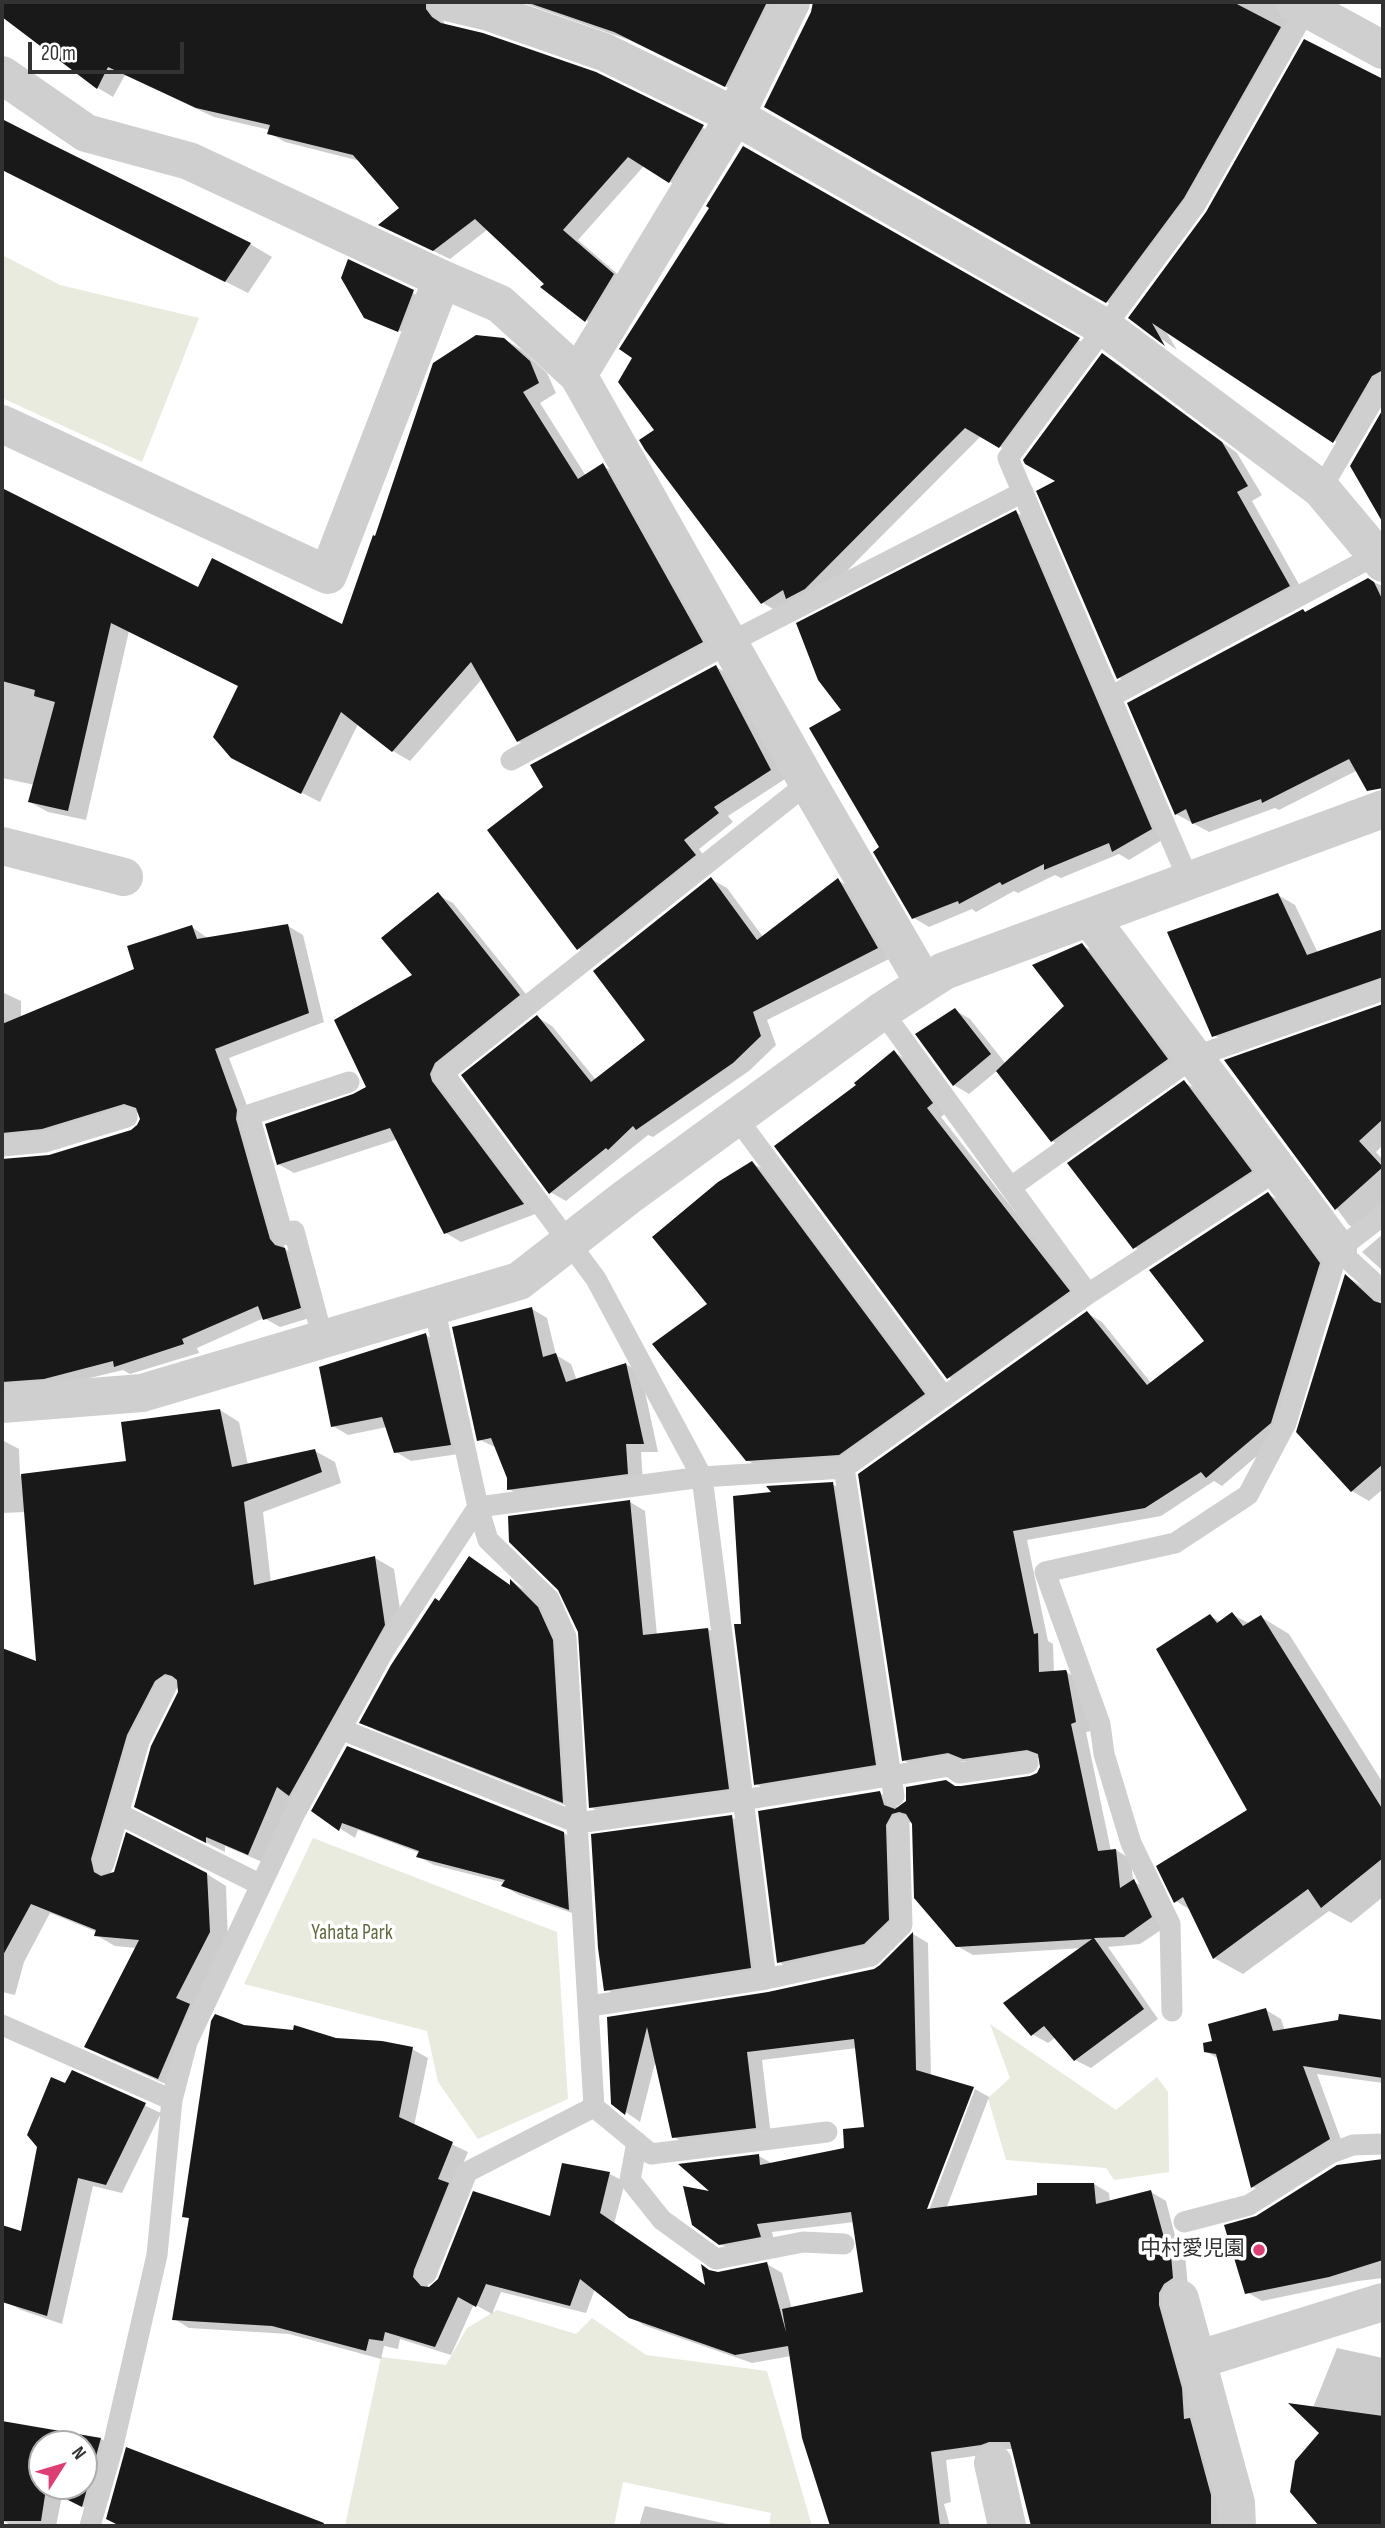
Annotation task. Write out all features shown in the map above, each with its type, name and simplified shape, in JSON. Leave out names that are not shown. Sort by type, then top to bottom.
[{"type":"street","points":[[447,2],[489,12],[604,52],[735,116],[1104,327],[1321,489],[1380,559]]},
{"type":"street","points":[[578,375],[735,116],[791,2]]},
{"type":"street","points":[[1304,4],[1383,50]]},
{"type":"street","points":[[2,75],[86,133],[189,161],[500,304],[578,375],[924,983]]},
{"type":"street","points":[[2,424],[328,575],[442,279]]},
{"type":"street","points":[[2,1404],[142,1393],[519,1281],[569,1241],[882,1011],[944,971],[1383,809]]},
{"type":"street","points":[[2,846],[124,877]]},
{"type":"street","points":[[1090,918],[1338,1250]]},
{"type":"street","points":[[1180,2299],[1236,2503],[1237,2526]]},
{"type":"street","points":[[1197,2360],[1383,2302]]},
{"type":"street","points":[[993,2463],[1007,2526]]},
{"type":"lane","points":[[1189,881],[1008,457],[1195,205],[1304,4]]},
{"type":"lane","points":[[1321,489],[1383,383]]},
{"type":"lane","points":[[510,760],[729,643],[1023,492]]},
{"type":"lane","points":[[1110,697],[1380,559]]},
{"type":"lane","points":[[766,1979],[702,1477],[596,1279],[443,1073],[808,783]]},
{"type":"lane","points":[[1011,1187],[1194,1057],[1383,990]]},
{"type":"lane","points":[[882,1011],[1088,1294]]},
{"type":"lane","points":[[323,1339],[294,1231],[282,1235],[248,1115],[349,1082]]},
{"type":"lane","points":[[2,1146],[46,1142],[127,1117]]},
{"type":"lane","points":[[736,1118],[944,1397]]},
{"type":"lane","points":[[90,2526],[113,2446],[157,2255],[172,2100],[187,2042],[294,1815],[340,1729],[384,1650],[478,1507],[702,1477],[844,1468],[1088,1294],[1279,1169]]},
{"type":"lane","points":[[1172,2011],[1170,1924],[1131,1843],[1104,1754],[1100,1724],[1045,1572],[1175,1543],[1248,1495],[1286,1423],[1338,1250],[1383,1215]]},
{"type":"lane","points":[[1338,1250],[1383,1291]]},
{"type":"lane","points":[[434,1307],[478,1507],[488,1540],[549,1599],[566,1637],[594,2107],[651,2154],[827,2132]]},
{"type":"lane","points":[[844,1468],[894,1796]]},
{"type":"lane","points":[[104,1863],[139,1741],[166,1687]]},
{"type":"lane","points":[[340,1729],[578,1823],[743,1800],[950,1766],[959,1773],[1028,1763]]},
{"type":"lane","points":[[119,1814],[261,1885]]},
{"type":"lane","points":[[590,2006],[766,1979],[871,1956],[902,1925],[899,1825]]},
{"type":"lane","points":[[2,2025],[172,2100]]},
{"type":"lane","points":[[426,2274],[467,2172],[594,2107]]},
{"type":"lane","points":[[637,2142],[630,2180],[662,2220],[716,2259],[803,2242],[844,2244]]},
{"type":"lane","points":[[1184,2222],[1249,2205],[1331,2153],[1353,2145],[1383,2144]]},
{"type":"green space","points":[[2,255],[60,285],[199,318],[142,462],[2,398]]},
{"type":"green space","name":"Yahata Park","points":[[313,1838],[557,1932],[568,2099],[478,2139],[438,2082],[427,2031],[244,1984]]},
{"type":"green space","points":[[990,2024],[1116,2110],[1157,2077],[1168,2092],[1169,2172],[1114,2180],[1106,2168],[1006,2160],[988,2098],[1010,2078]]},
{"type":"green space","points":[[497,2310],[576,2334],[592,2318],[646,2355],[767,2371],[812,2526],[769,2526],[771,2513],[623,2482],[614,2526],[345,2526],[381,2357],[446,2365],[467,2328]]},
{"type":"building","points":[[2,2],[426,2],[426,9],[441,23],[483,33],[596,72],[704,125],[669,183],[628,157],[563,230],[614,274],[585,322],[540,287],[544,284],[475,219],[433,251],[378,225],[399,208],[353,155],[267,134],[270,125],[196,108],[108,67],[97,89],[2,17]]},
{"type":"building","points":[[526,2],[767,2],[725,87],[614,32]]},
{"type":"building","points":[[813,2],[1233,2],[1281,27],[1184,198],[1106,303],[764,107],[811,12]]},
{"type":"building","points":[[1304,39],[1383,79],[1383,370],[1372,376],[1333,443],[1152,323],[1165,346],[1128,318],[1206,212]]},
{"type":"building","points":[[2,119],[251,243],[225,282],[2,170]]},
{"type":"building","points":[[743,146],[1080,338],[999,448],[965,428],[805,589],[786,599],[783,590],[761,604],[645,450],[639,440],[654,430],[618,382],[632,358],[619,349],[709,208],[706,206]]},
{"type":"building","points":[[348,259],[414,290],[398,332],[364,318],[341,278]]},
{"type":"building","points":[[476,335],[504,338],[530,361],[539,383],[523,392],[578,479],[603,463],[703,642],[517,742],[471,662],[392,752],[341,712],[301,794],[231,758],[213,737],[238,686],[111,623],[68,811],[28,802],[55,702],[34,696],[35,690],[2,681],[2,488],[198,587],[212,558],[342,624],[373,535],[375,536],[433,363]]},
{"type":"building","points":[[1102,353],[1222,442],[1248,486],[1237,492],[1290,586],[1117,679],[1036,491],[1055,481],[1025,464],[1023,460]]},
{"type":"building","points":[[1383,409],[1383,523],[1350,466]]},
{"type":"building","points":[[1016,510],[1152,829],[1112,852],[1109,843],[1044,870],[1044,864],[1002,885],[1000,882],[959,904],[958,901],[912,919],[873,852],[879,847],[809,728],[841,710],[818,680],[796,623]]},
{"type":"building","points":[[1368,578],[1374,582],[1383,601],[1383,788],[1367,791],[1349,759],[1262,803],[1261,799],[1192,824],[1186,809],[1175,815],[1127,703],[1303,609],[1305,612]]},
{"type":"building","points":[[716,665],[771,770],[714,807],[719,813],[684,840],[696,855],[577,950],[487,830],[543,787],[530,765]]},
{"type":"building","points":[[711,877],[757,940],[838,878],[878,948],[753,1012],[761,1036],[733,1063],[636,1130],[633,1126],[608,1150],[606,1148],[549,1194],[461,1075],[537,1015],[591,1082],[645,1040],[593,971]]},
{"type":"building","points":[[438,892],[520,995],[435,1063],[430,1074],[432,1081],[524,1204],[444,1234],[390,1128],[277,1165],[265,1124],[353,1094],[366,1087],[334,1020],[412,975],[381,938]]},
{"type":"building","points":[[1278,893],[1307,955],[1383,929],[1383,977],[1212,1037],[1167,932]]},
{"type":"building","points":[[288,924],[309,1013],[215,1049],[237,1110],[236,1119],[270,1239],[275,1245],[285,1248],[301,1308],[263,1320],[258,1306],[182,1339],[184,1344],[114,1367],[113,1361],[44,1379],[2,1382],[2,1159],[49,1155],[131,1130],[140,1119],[136,1108],[124,1104],[42,1129],[2,1133],[2,1024],[134,969],[127,946],[192,925],[197,939]]},
{"type":"building","points":[[1082,943],[1168,1059],[1051,1142],[996,1071],[1064,1006],[1032,965]]},
{"type":"building","points":[[1383,1004],[1383,1119],[1359,1141],[1383,1167],[1335,1210],[1224,1060]]},
{"type":"building","points":[[955,1008],[991,1054],[953,1086],[915,1034]]},
{"type":"building","points":[[894,1050],[933,1103],[927,1108],[1070,1291],[947,1379],[774,1146],[856,1085],[854,1083]]},
{"type":"building","points":[[1184,1080],[1252,1171],[1133,1249],[1067,1163]]},
{"type":"building","points":[[752,1161],[925,1394],[839,1455],[746,1461],[652,1344],[707,1304],[652,1237],[718,1182]]},
{"type":"building","points":[[1268,1192],[1320,1263],[1271,1423],[1206,1478],[1201,1472],[1145,1508],[1013,1531],[1034,1634],[1038,1633],[1039,1672],[1067,1672],[1076,1722],[1071,1724],[1098,1851],[1116,1849],[1120,1888],[1134,1879],[1152,1917],[1124,1937],[1094,1938],[1144,2009],[1074,2061],[1044,2026],[1031,2036],[1003,2003],[1092,1939],[956,1947],[914,1898],[912,1824],[906,1814],[899,1812],[892,1814],[886,1825],[889,1920],[864,1944],[777,1963],[758,1811],[880,1791],[884,1805],[895,1809],[906,1801],[906,1787],[946,1780],[955,1786],[961,1786],[1030,1776],[1037,1773],[1040,1767],[1038,1754],[1027,1750],[963,1759],[948,1753],[902,1761],[858,1474],[1087,1311],[1147,1385],[1204,1341],[1149,1270]]},
{"type":"building","points":[[1345,1274],[1374,1301],[1383,1304],[1383,1464],[1351,1492],[1296,1432]]},
{"type":"building","points":[[532,1307],[543,1357],[556,1353],[566,1382],[626,1363],[644,1444],[626,1444],[628,1474],[507,1490],[507,1478],[491,1438],[477,1441],[452,1327]]},
{"type":"building","points":[[426,1333],[451,1445],[394,1453],[382,1417],[331,1427],[319,1367]]},
{"type":"building","points":[[220,1409],[232,1467],[315,1449],[322,1472],[244,1502],[254,1585],[375,1556],[385,1625],[289,1796],[277,1787],[248,1855],[206,1837],[206,1843],[134,1807],[151,1746],[178,1692],[177,1680],[165,1674],[155,1681],[127,1735],[91,1859],[94,1872],[101,1876],[114,1872],[126,1832],[207,1873],[210,1932],[176,1998],[190,2004],[158,2079],[84,2047],[139,1940],[94,1936],[96,1930],[31,1904],[2,1957],[2,1648],[36,1661],[21,1474],[126,1461],[121,1422]]},
{"type":"building","points":[[833,1482],[876,1765],[754,1785],[734,1624],[741,1624],[733,1496],[771,1492],[766,1486]]},
{"type":"building","points":[[630,1500],[643,1635],[708,1628],[729,1789],[589,1808],[578,1632],[558,1590],[509,1542],[508,1516]]},
{"type":"building","points":[[469,1556],[510,1585],[510,1579],[538,1607],[553,1640],[563,1803],[359,1723],[391,1665],[435,1598],[439,1601]]},
{"type":"building","points":[[1232,1612],[1243,1626],[1261,1615],[1383,1810],[1383,1858],[1321,1908],[1308,1889],[1213,1959],[1183,1897],[1174,1903],[1156,1866],[1247,1810],[1156,1649],[1210,1614],[1217,1623]]},
{"type":"building","points":[[347,1746],[564,1832],[569,1910],[501,1886],[505,1880],[416,1857],[419,1851],[342,1823],[339,1831],[311,1811]]},
{"type":"building","points":[[732,1815],[751,1968],[604,1991],[598,1948],[591,1834]]},
{"type":"building","points":[[913,1932],[916,2070],[974,2087],[927,2209],[1037,2195],[1037,2183],[1094,2183],[1096,2204],[1151,2190],[1166,2245],[1170,2244],[1173,2278],[1164,2284],[1159,2293],[1159,2305],[1182,2388],[1184,2419],[1190,2418],[1211,2495],[1211,2526],[1031,2526],[1010,2442],[989,2442],[931,2452],[940,2526],[830,2526],[802,2438],[788,2346],[735,2355],[629,2318],[580,2279],[570,2306],[486,2284],[476,2307],[458,2297],[435,2347],[385,2332],[383,2341],[369,2339],[366,2351],[272,2326],[172,2320],[189,2218],[182,2217],[211,2021],[215,2014],[244,2025],[293,2030],[294,2025],[336,2038],[382,2041],[413,2047],[399,2117],[453,2142],[438,2179],[449,2183],[414,2270],[413,2277],[421,2286],[429,2287],[438,2279],[473,2191],[550,2216],[562,2163],[610,2172],[600,2213],[705,2285],[701,2264],[718,2272],[767,2262],[786,2332],[782,2309],[863,2292],[851,2212],[757,2224],[761,2237],[719,2245],[692,2225],[683,2186],[709,2191],[678,2164],[759,2154],[760,2165],[844,2148],[843,2129],[864,2127],[854,2039],[747,2052],[756,2128],[672,2138],[647,2027],[625,2115],[611,2104],[607,2017],[768,1992],[874,1969]]},
{"type":"building","points":[[1266,2008],[1273,2031],[1338,2020],[1339,2014],[1383,2020],[1383,2078],[1303,2066],[1330,2139],[1251,2188],[1216,2054],[1204,2052],[1203,2043],[1212,2041],[1208,2024]]},
{"type":"building","points":[[72,2070],[146,2103],[106,2185],[78,2178],[47,2316],[2,2302],[2,2225],[21,2231],[37,2147],[27,2135],[51,2077],[65,2083]]},
{"type":"building","points":[[1383,2159],[1383,2260],[1329,2277],[1245,2294],[1224,2225],[1256,2216],[1337,2165]]},
{"type":"building","points":[[1288,2403],[1383,2416],[1383,2526],[1319,2526],[1290,2492],[1295,2461],[1319,2433]]},
{"type":"building","points":[[2,2421],[54,2430],[28,2430],[28,2500],[44,2500],[41,2521],[2,2521]]},
{"type":"building","points":[[126,2447],[324,2523],[323,2526],[120,2526],[106,2519]]},
{"type":"building","points":[[68,2500],[84,2500],[82,2507]]},
{"type":"place","name":"中村愛児園","points":[[1259,2250]]}]
